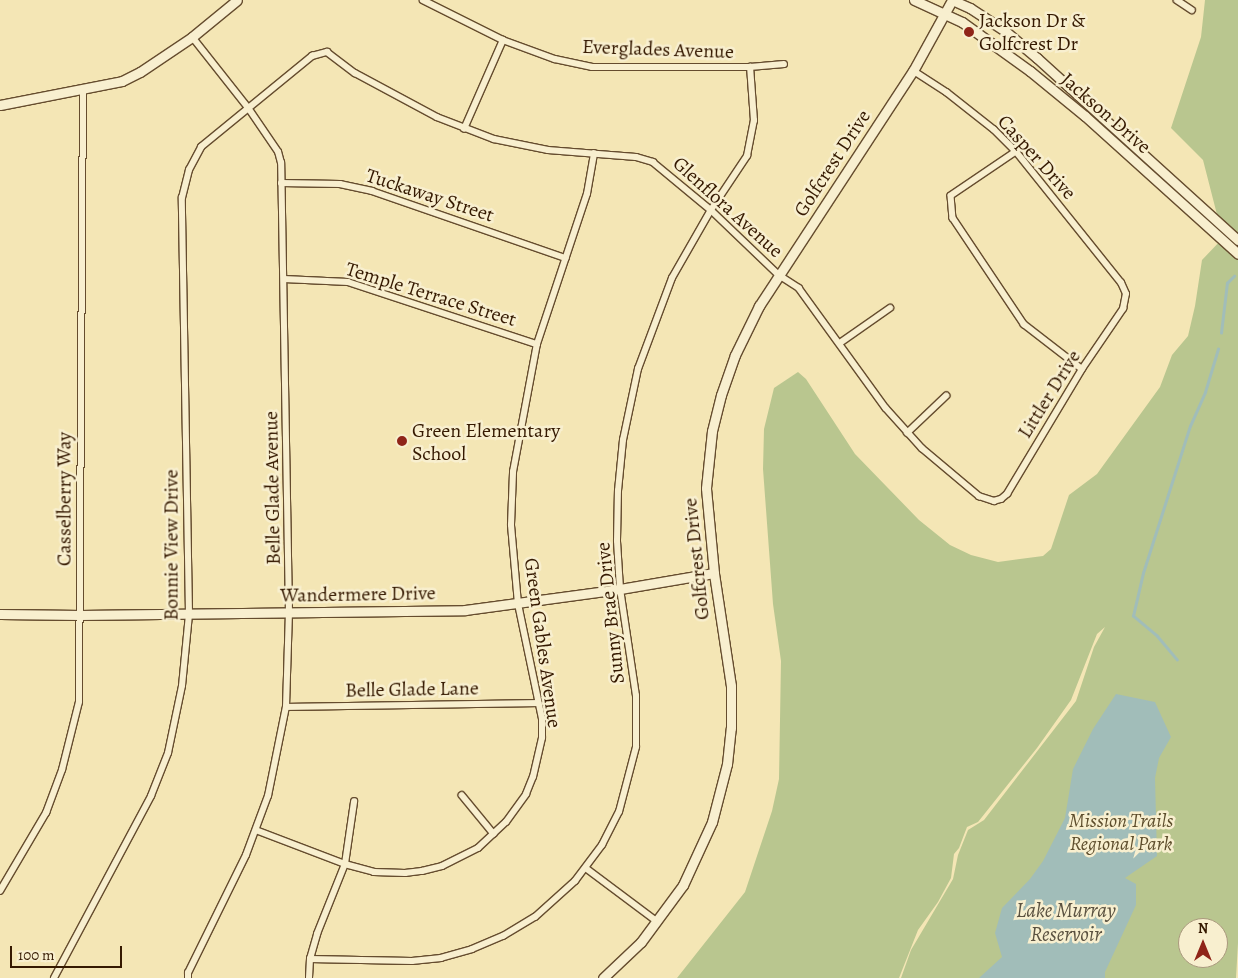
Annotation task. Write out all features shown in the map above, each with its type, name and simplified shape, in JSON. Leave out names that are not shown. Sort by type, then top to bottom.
[{"type":"street","points":[[0,105],[122,81],[140,72],[192,37],[237,0]]},
{"type":"street","name":"Everglades Avenue","points":[[423,0],[503,40],[555,59],[592,67],[750,68],[784,64]]},
{"type":"street","name":"Jackson Drive","points":[[914,0],[962,22],[1030,71],[1085,116],[1238,254]]},
{"type":"street","name":"Jackson Drive","points":[[952,0],[977,13],[1024,48],[1238,240]]},
{"type":"street","name":"Golfcrest Drive","points":[[603,978],[641,942],[658,922],[692,869],[712,822],[727,764],[730,728],[730,686],[706,505],[712,431],[734,355],[759,306],[913,71],[952,0]]},
{"type":"street","points":[[1177,0],[1192,10]]},
{"type":"street","name":"Belle Glade Avenue","points":[[188,978],[188,973],[256,830],[268,796],[286,707],[289,612],[281,163],[278,152],[248,108],[192,37]]},
{"type":"street","points":[[464,129],[503,40]]},
{"type":"street","name":"Glenflora Avenue","points":[[248,108],[312,56],[326,52],[355,73],[437,117],[464,129],[548,150],[636,157],[653,162],[710,210],[779,276],[798,288],[906,433],[979,496]]},
{"type":"street","name":"Sunny Brae Drive","points":[[310,959],[412,962],[441,958],[472,949],[503,936],[535,917],[575,881],[602,845],[619,812],[636,747],[636,696],[620,588],[617,541],[618,492],[623,440],[638,369],[672,278],[710,210],[747,156],[754,121],[750,68]]},
{"type":"street","name":"Casper Drive","points":[[913,71],[970,111],[1016,152],[1121,283]]},
{"type":"street","name":"Casselberry Way","points":[[0,892],[46,813],[62,770],[79,702],[83,90]]},
{"type":"street","name":"Bonnie View Drive","points":[[54,978],[151,796],[168,753],[182,686],[189,614],[182,198],[189,170],[201,148],[248,108]]},
{"type":"street","points":[[1016,152],[951,196],[953,218],[1024,324],[1082,370]]},
{"type":"street","name":"Green Gables Avenue","points":[[256,830],[345,864],[374,872],[405,873],[422,871],[462,858],[494,834],[506,822],[526,794],[533,777],[542,738],[538,703],[518,604],[511,525],[513,472],[537,344],[587,194],[594,154]]},
{"type":"street","name":"Tuckaway Street","points":[[281,184],[340,184],[372,190],[566,258]]},
{"type":"street","name":"Temple Terrace Street","points":[[284,279],[348,282],[537,344]]},
{"type":"street","name":"Littler Drive","points":[[979,496],[994,500],[1001,499],[1007,494],[1082,370],[1123,309],[1126,294],[1121,283]]},
{"type":"street","points":[[840,343],[890,308]]},
{"type":"street","points":[[906,433],[946,396]]},
{"type":"street","name":"Wandermere Drive","points":[[0,614],[80,615],[465,610],[518,604],[714,572]]},
{"type":"street","name":"Belle Glade Lane","points":[[286,707],[538,703]]},
{"type":"street","points":[[462,795],[494,834]]},
{"type":"street","points":[[309,978],[310,959],[317,934],[345,864],[354,802]]},
{"type":"street","points":[[586,868],[658,922]]},
{"type":"green space","name":"Mission Trails Regional Park","points":[[1205,0],[1238,0],[1238,943],[1236,978],[901,978],[911,950],[953,879],[958,855],[968,830],[984,820],[1076,701],[1094,647],[1105,627],[1097,634],[1071,700],[1037,748],[978,822],[967,827],[959,848],[954,854],[951,878],[938,902],[918,930],[899,978],[677,978],[745,892],[772,811],[779,779],[781,661],[773,604],[763,469],[764,429],[774,388],[798,372],[806,379],[855,454],[919,520],[950,545],[971,555],[998,562],[1043,556],[1051,549],[1069,495],[1097,474],[1160,387],[1172,355],[1188,336],[1202,260],[1223,238],[1203,160],[1171,128],[1201,37]]},
{"type":"water","name":"Lake Murray Reservoir","points":[[1116,694],[1155,702],[1171,737],[1159,758],[1155,778],[1157,856],[1125,878],[1136,884],[1136,905],[1105,972],[1105,978],[979,978],[1002,957],[995,933],[1002,908],[1030,879],[1043,861],[1065,818],[1073,769],[1093,729]]},
{"type":"waterway","points":[[1221,333],[1227,283],[1234,276]]},
{"type":"waterway","points":[[1177,660],[1157,636],[1133,616],[1143,573],[1190,426],[1205,392],[1218,349]]},
{"type":"place","name":"Jackson Dr & Golfcrest Dr","points":[[969,32]]},
{"type":"place","name":"Green Elementary School","points":[[402,441]]}]
